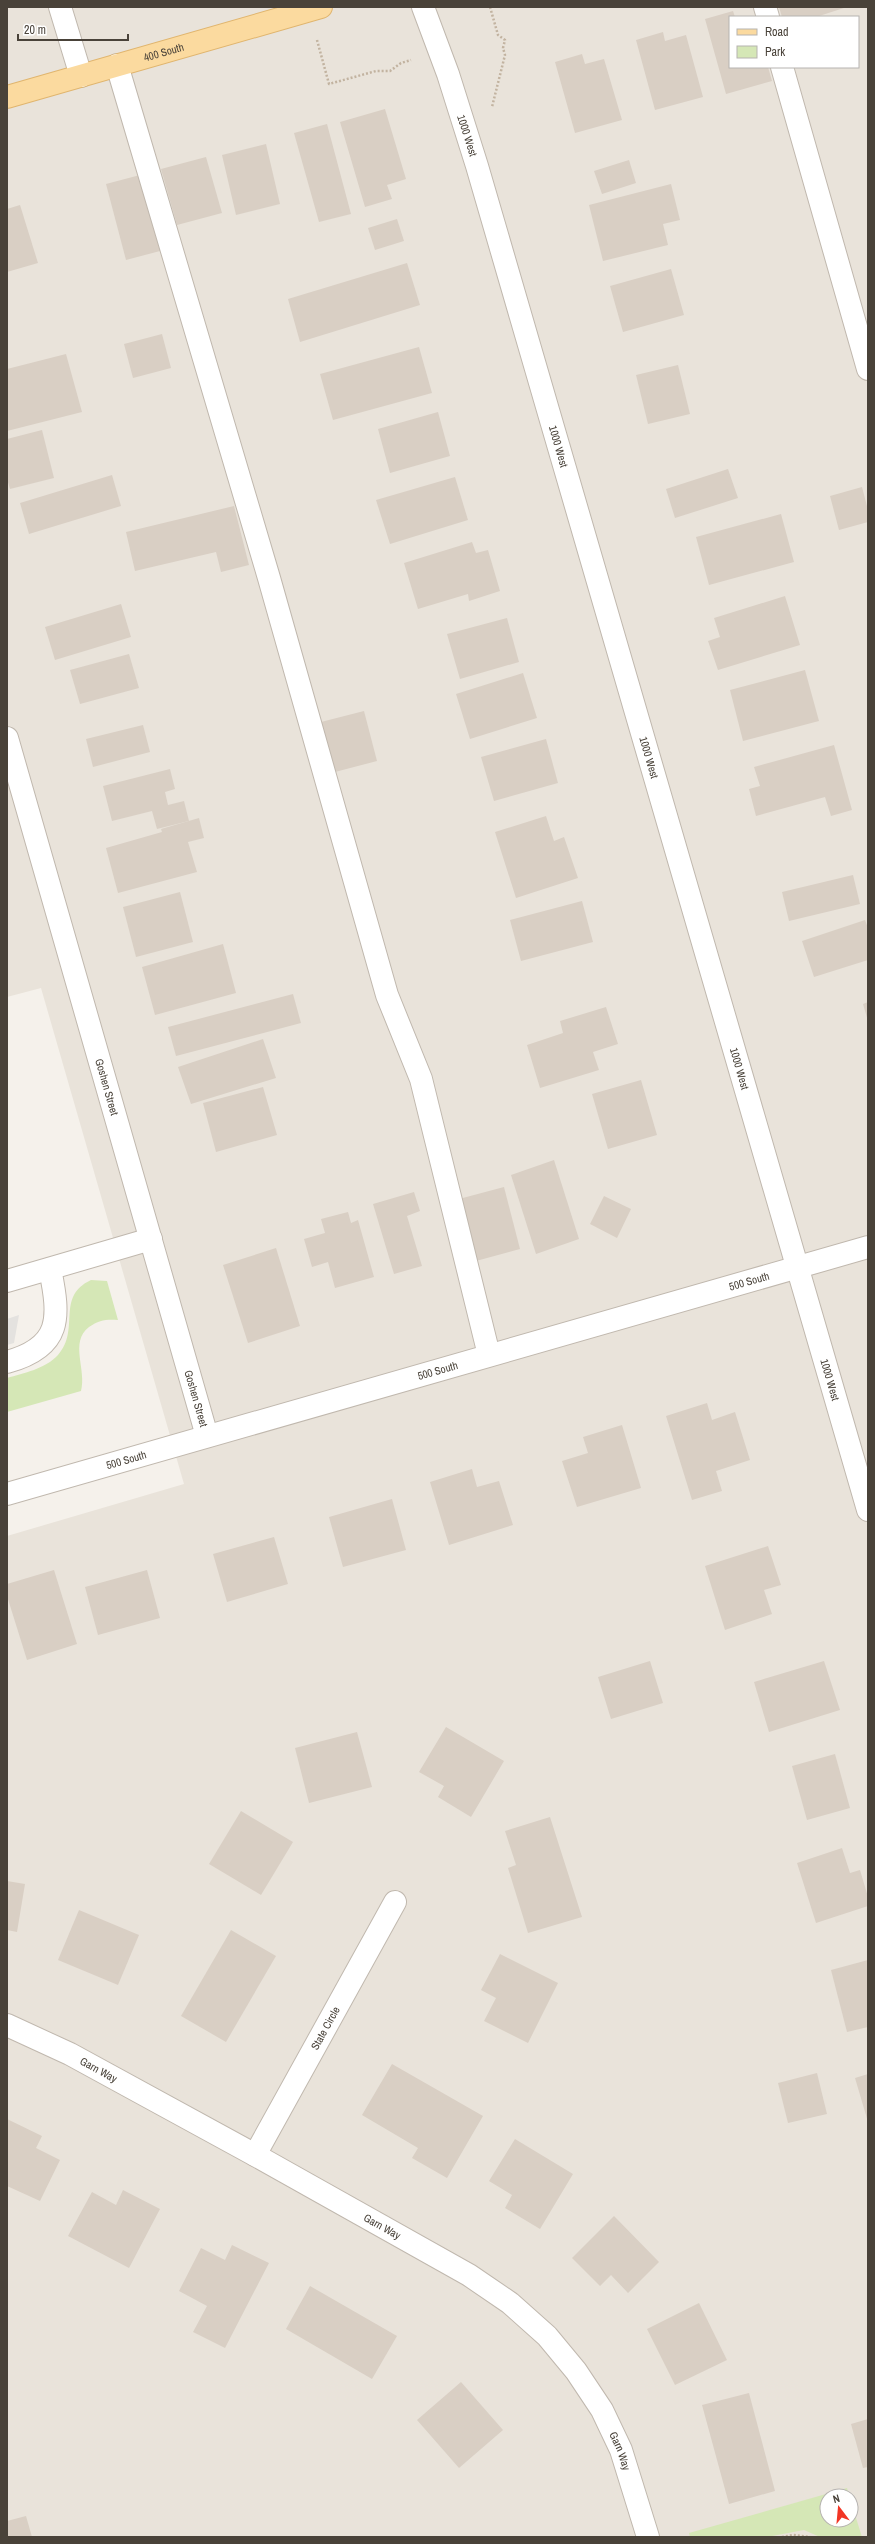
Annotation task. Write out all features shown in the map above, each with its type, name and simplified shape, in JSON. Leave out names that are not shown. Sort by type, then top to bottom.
[{"type":"main road","name":"400 South","points":[[7,97],[321,7]]},
{"type":"street","points":[[60,7],[81,76]]},
{"type":"street","name":"1000 West","points":[[423,7],[448,74],[479,174],[868,1510]]},
{"type":"street","points":[[117,65],[269,578],[387,995],[421,1079],[489,1355]]},
{"type":"street","points":[[782,68],[868,369]]},
{"type":"street","name":"Goshen Street","points":[[7,738],[208,1436]]},
{"type":"street","points":[[7,1281],[151,1239]]},
{"type":"street","name":"500 South","points":[[7,1494],[797,1266],[868,1247]]},
{"type":"street","points":[[7,1362],[32,1352],[50,1338],[55,1324],[55,1305],[50,1269]]},
{"type":"street","name":"State Circle","points":[[255,2154],[396,1902]]},
{"type":"street","name":"Garn Way","points":[[7,2025],[70,2054],[255,2154],[469,2275],[510,2303],[547,2336],[576,2371],[602,2410],[621,2450],[648,2537]]},
{"type":"path","points":[[490,7],[498,35],[505,40],[503,48],[505,55]]},
{"type":"path","points":[[323,62],[329,84],[376,71],[390,72],[401,63]]},
{"type":"path","points":[[782,2537],[793,2535],[810,2537]]},
{"type":"shaded area","points":[[7,7],[868,7],[868,2537],[7,2537],[7,1536],[184,1484],[41,988],[7,997]]},
{"type":"shaded area","points":[[19,1315],[14,1343],[7,1345],[7,1319]]},
{"type":"green space","points":[[91,1280],[107,1281],[118,1320],[100,1321],[89,1327],[83,1333],[79,1348],[82,1374],[81,1391],[7,1412],[7,1378],[41,1367],[53,1360],[58,1355],[65,1345],[68,1335],[71,1304],[74,1295],[80,1287]]},
{"type":"green space","points":[[819,2496],[819,2528],[859,2527],[862,2537],[820,2537],[804,2530],[767,2537],[690,2537],[689,2533]]},
{"type":"building","points":[[779,7],[847,7],[819,16],[782,16]]},
{"type":"building","points":[[733,11],[735,16],[729,16],[729,68],[768,68],[772,81],[726,94],[705,19]]},
{"type":"building","points":[[663,32],[665,41],[686,35],[703,97],[655,110],[636,40]]},
{"type":"building","points":[[582,54],[585,64],[604,59],[622,120],[575,133],[555,62]]},
{"type":"building","points":[[385,109],[406,179],[387,185],[392,199],[365,207],[340,122]]},
{"type":"building","points":[[327,124],[351,214],[319,222],[294,133]]},
{"type":"building","points":[[266,144],[280,204],[236,215],[222,155]]},
{"type":"building","points":[[206,157],[222,213],[177,225],[161,169]]},
{"type":"building","points":[[629,160],[636,183],[602,194],[594,171]]},
{"type":"building","points":[[140,175],[160,251],[126,260],[106,184]]},
{"type":"building","points":[[671,184],[680,220],[663,224],[668,245],[603,261],[589,205]]},
{"type":"building","points":[[20,205],[38,263],[7,272],[7,209]]},
{"type":"building","points":[[397,219],[404,241],[375,250],[368,228]]},
{"type":"building","points":[[407,263],[420,305],[300,342],[288,299]]},
{"type":"building","points":[[671,269],[684,315],[623,332],[610,286]]},
{"type":"building","points":[[162,334],[171,368],[133,378],[124,344]]},
{"type":"building","points":[[419,347],[432,393],[333,420],[320,374]]},
{"type":"building","points":[[66,354],[82,412],[7,431],[7,369]]},
{"type":"building","points":[[678,365],[690,414],[648,424],[636,375]]},
{"type":"building","points":[[438,412],[450,456],[390,473],[378,429]]},
{"type":"building","points":[[42,430],[54,478],[10,489],[7,479],[7,439]]},
{"type":"building","points":[[728,469],[738,498],[675,518],[666,489]]},
{"type":"building","points":[[112,475],[121,506],[29,534],[20,503]]},
{"type":"building","points":[[455,477],[468,520],[390,544],[376,500]]},
{"type":"building","points":[[862,487],[868,510],[868,522],[839,530],[830,496]]},
{"type":"building","points":[[234,506],[249,565],[221,572],[216,552],[135,571],[126,532]]},
{"type":"building","points":[[781,514],[794,562],[709,585],[696,537]]},
{"type":"building","points":[[472,542],[476,553],[488,550],[500,591],[469,601],[468,594],[418,609],[404,563]]},
{"type":"building","points":[[785,596],[800,645],[718,670],[708,641],[720,637],[714,618]]},
{"type":"building","points":[[121,604],[131,637],[55,660],[45,627]]},
{"type":"building","points":[[507,618],[519,662],[460,679],[447,634]]},
{"type":"building","points":[[129,654],[139,688],[80,704],[70,670]]},
{"type":"building","points":[[805,670],[819,721],[743,741],[730,690]]},
{"type":"building","points":[[523,673],[537,718],[470,739],[456,694]]},
{"type":"building","points":[[364,711],[377,761],[335,772],[321,722]]},
{"type":"building","points":[[143,725],[150,752],[93,767],[86,739]]},
{"type":"building","points":[[546,739],[558,783],[494,801],[481,757]]},
{"type":"building","points":[[834,745],[852,810],[831,816],[825,797],[756,816],[749,789],[760,786],[754,767]]},
{"type":"building","points":[[170,769],[175,789],[165,792],[168,805],[184,801],[189,821],[157,829],[152,811],[112,821],[103,786]]},
{"type":"building","points":[[546,816],[554,841],[564,837],[578,878],[516,898],[495,832]]},
{"type":"building","points":[[199,818],[204,838],[188,842],[197,872],[118,893],[106,848],[162,832],[161,829]]},
{"type":"building","points":[[853,875],[860,904],[789,921],[782,892]]},
{"type":"building","points":[[180,892],[193,942],[136,957],[123,907]]},
{"type":"building","points":[[582,901],[593,942],[521,961],[510,920]]},
{"type":"building","points":[[865,920],[868,928],[868,960],[814,977],[802,941]]},
{"type":"building","points":[[223,944],[236,993],[155,1015],[142,967]]},
{"type":"building","points":[[293,994],[301,1023],[176,1056],[168,1027]]},
{"type":"building","points":[[868,1002],[868,1021],[863,1004]]},
{"type":"building","points":[[606,1007],[618,1044],[593,1052],[599,1070],[540,1088],[527,1045],[563,1033],[560,1021]]},
{"type":"building","points":[[263,1039],[276,1078],[191,1104],[178,1067]]},
{"type":"building","points":[[641,1080],[657,1135],[608,1149],[592,1094]]},
{"type":"building","points":[[263,1087],[277,1135],[216,1152],[203,1103]]},
{"type":"building","points":[[554,1160],[579,1239],[536,1254],[511,1175]]},
{"type":"building","points":[[504,1187],[520,1249],[476,1261],[459,1199]]},
{"type":"building","points":[[414,1192],[420,1211],[407,1216],[422,1266],[394,1274],[373,1204]]},
{"type":"building","points":[[604,1196],[631,1209],[617,1238],[590,1224]]},
{"type":"building","points":[[348,1212],[351,1223],[358,1220],[374,1277],[335,1288],[328,1262],[312,1267],[304,1239],[325,1233],[321,1219]]},
{"type":"building","points":[[276,1248],[300,1326],[248,1343],[223,1265]]},
{"type":"building","points":[[707,1403],[712,1420],[735,1412],[750,1460],[716,1471],[722,1491],[692,1500],[666,1416]]},
{"type":"building","points":[[622,1425],[641,1488],[577,1507],[562,1461],[588,1453],[583,1437]]},
{"type":"building","points":[[472,1469],[477,1487],[499,1481],[513,1525],[449,1545],[430,1482]]},
{"type":"building","points":[[392,1499],[406,1550],[343,1567],[329,1517]]},
{"type":"building","points":[[274,1537],[288,1584],[227,1602],[213,1554]]},
{"type":"building","points":[[768,1546],[781,1585],[764,1590],[772,1614],[725,1630],[705,1566]]},
{"type":"building","points":[[54,1570],[77,1644],[27,1660],[7,1596],[7,1584]]},
{"type":"building","points":[[147,1570],[160,1618],[98,1635],[85,1587]]},
{"type":"building","points":[[650,1661],[663,1703],[611,1719],[598,1677]]},
{"type":"building","points":[[824,1661],[840,1710],[769,1732],[754,1682]]},
{"type":"building","points":[[446,1727],[504,1761],[471,1817],[438,1797],[444,1786],[419,1772]]},
{"type":"building","points":[[357,1732],[372,1787],[309,1803],[295,1748]]},
{"type":"building","points":[[835,1754],[850,1808],[807,1820],[792,1766]]},
{"type":"building","points":[[241,1811],[293,1842],[261,1895],[209,1864]]},
{"type":"building","points":[[550,1817],[582,1917],[528,1933],[508,1868],[516,1865],[505,1831]]},
{"type":"building","points":[[842,1848],[850,1873],[860,1870],[868,1897],[868,1906],[816,1923],[797,1863]]},
{"type":"building","points":[[7,1881],[25,1884],[17,1932],[7,1930]]},
{"type":"building","points":[[79,1910],[139,1935],[118,1985],[58,1960]]},
{"type":"building","points":[[231,1930],[276,1956],[226,2042],[181,2016]]},
{"type":"building","points":[[500,1954],[558,1983],[528,2043],[484,2021],[496,1998],[481,1990]]},
{"type":"building","points":[[868,1960],[868,2027],[847,2032],[831,1970]]},
{"type":"building","points":[[392,2064],[483,2116],[447,2178],[412,2158],[418,2148],[362,2115]]},
{"type":"building","points":[[817,2073],[827,2114],[788,2123],[778,2083]]},
{"type":"building","points":[[868,2074],[868,2122],[855,2078]]},
{"type":"building","points":[[7,2119],[42,2136],[36,2148],[60,2160],[40,2201],[7,2186]]},
{"type":"building","points":[[515,2139],[573,2174],[540,2229],[505,2208],[512,2195],[489,2181]]},
{"type":"building","points":[[123,2190],[160,2209],[129,2268],[68,2236],[92,2192],[116,2205]]},
{"type":"building","points":[[614,2216],[659,2262],[628,2293],[611,2275],[600,2286],[572,2258]]},
{"type":"building","points":[[232,2245],[269,2263],[225,2348],[193,2332],[207,2306],[179,2291],[201,2248],[225,2260]]},
{"type":"building","points":[[310,2286],[397,2336],[372,2379],[286,2329]]},
{"type":"building","points":[[699,2303],[727,2360],[675,2385],[647,2329]]},
{"type":"building","points":[[461,2382],[503,2430],[459,2468],[417,2420]]},
{"type":"building","points":[[749,2393],[775,2491],[729,2504],[702,2405]]},
{"type":"building","points":[[868,2419],[868,2467],[863,2468],[851,2424]]},
{"type":"building","points":[[26,2516],[32,2537],[7,2537],[7,2521]]}]
